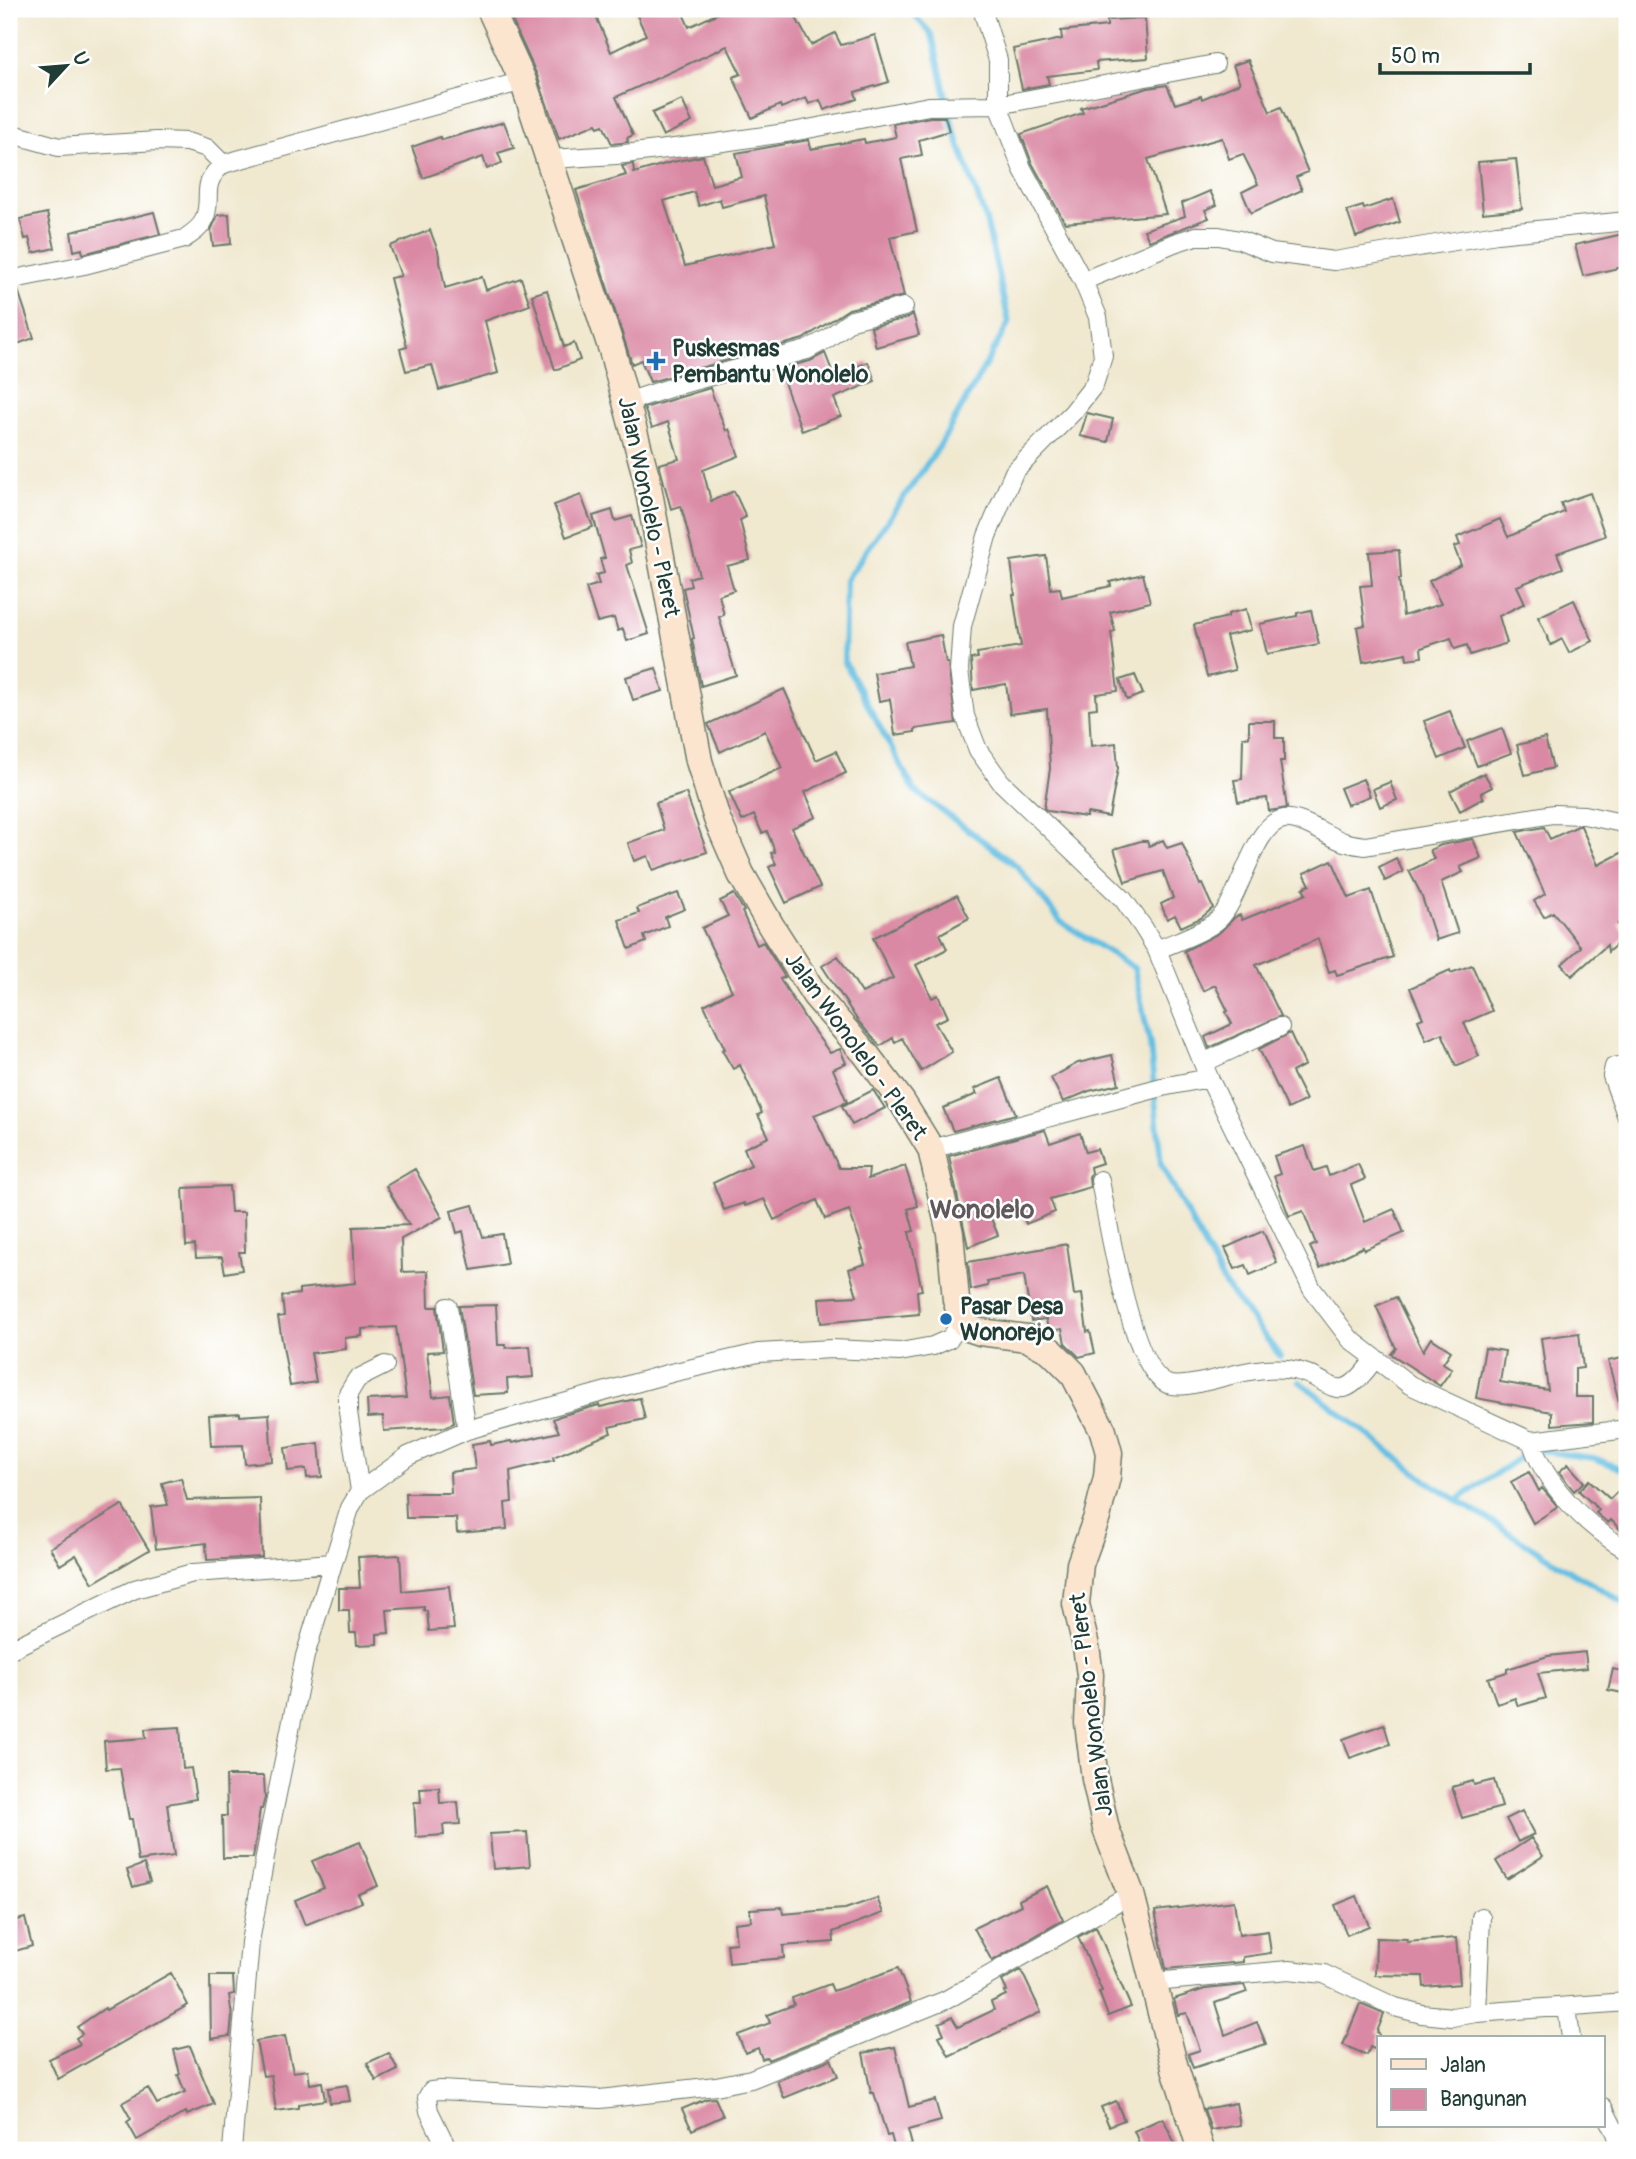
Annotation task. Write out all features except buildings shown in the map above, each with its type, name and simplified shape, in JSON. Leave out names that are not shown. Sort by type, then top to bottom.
[{"type":"main road","name":"Jalan Wonolelo - Pleret","points":[[490,9],[523,81],[551,159],[612,350],[646,476],[699,761],[717,819],[741,874],[815,995],[865,1053],[902,1102],[931,1149],[950,1233],[956,1300],[963,1322],[971,1329],[981,1332],[1027,1338],[1051,1351],[1073,1373],[1104,1431],[1109,1453],[1107,1477],[1097,1517],[1080,1564],[1076,1604],[1090,1675],[1088,1723],[1095,1779],[1106,1829],[1131,1894],[1175,2068],[1201,2150]]},
{"type":"street","points":[[982,9],[998,60],[998,106],[1023,168],[1083,281],[1098,317],[1102,356],[1094,385],[1073,412],[1014,472],[987,536],[962,626],[958,670],[965,716],[978,750],[1000,782],[1123,899],[1157,950],[1206,1070],[1312,1289],[1350,1339],[1409,1385],[1531,1441],[1627,1429]]},
{"type":"street","points":[[551,159],[616,155],[754,138],[929,106],[998,106],[1215,64]]},
{"type":"street","points":[[9,280],[84,265],[184,239],[197,230],[204,219],[208,181],[223,164],[523,81]]},
{"type":"street","points":[[9,133],[59,147],[158,141],[187,142],[207,148],[223,164]]},
{"type":"street","points":[[1083,281],[1196,236],[1219,236],[1240,240],[1272,253],[1334,261],[1497,234],[1627,221]]},
{"type":"street","points":[[626,402],[807,350],[852,320],[904,307]]},
{"type":"street","points":[[1157,950],[1217,922],[1235,895],[1264,833],[1272,822],[1285,818],[1345,842],[1365,846],[1552,814],[1584,815],[1627,824]]},
{"type":"street","points":[[931,1149],[1162,1087],[1206,1070],[1280,1027]]},
{"type":"street","points":[[1627,1064],[1614,1067],[1612,1076],[1627,1116]]},
{"type":"street","points":[[1100,1180],[1111,1244],[1126,1302],[1146,1362],[1158,1379],[1170,1385],[1187,1385],[1259,1370],[1282,1369],[1305,1373],[1336,1389],[1344,1389],[1363,1375],[1375,1358]]},
{"type":"street","points":[[448,1307],[467,1430]]},
{"type":"street","points":[[232,2150],[250,1942],[270,1829],[305,1656],[350,1508],[360,1491],[408,1456],[467,1430],[671,1373],[758,1353],[832,1349],[900,1352],[933,1346],[949,1339],[963,1322]]},
{"type":"street","points":[[360,1491],[348,1412],[348,1394],[357,1379],[385,1365]]},
{"type":"street","points":[[1531,1441],[1541,1468],[1569,1502],[1608,1539],[1627,1550]]},
{"type":"street","points":[[9,1650],[135,1589],[193,1573],[332,1563]]},
{"type":"street","points":[[448,2150],[429,2111],[426,2098],[431,2091],[600,2099],[716,2086],[751,2079],[946,2000],[1131,1894]]},
{"type":"street","points":[[1477,2013],[1482,1917]]},
{"type":"street","points":[[1154,1982],[1289,1970],[1324,1974],[1395,2007],[1422,2014],[1452,2017],[1627,2002]]},
{"type":"street","points":[[1567,2007],[1570,2036]]},
{"type":"street","points":[[1604,2109],[1621,2150]]},
{"type":"waterway","points":[[909,9],[932,35],[953,127],[986,220],[1009,323],[939,447],[846,580],[844,661],[914,790],[1017,866],[1061,922],[1134,968],[1150,1044],[1161,1164],[1225,1285],[1280,1356]]},
{"type":"waterway","points":[[1299,1381],[1427,1481],[1627,1604]]},
{"type":"waterway","points":[[1541,1451],[1594,1458],[1627,1471]]},
{"type":"waterway","points":[[1457,1500],[1522,1456]]},
{"type":"place","name":"Puskesmas Pembantu Wonolelo","points":[[656,361]]},
{"type":"place","name":"Pasar Desa Wonorejo","points":[[946,1319]]},
{"type":"district","name":"Wonolelo","points":[[982,1210]]}]
